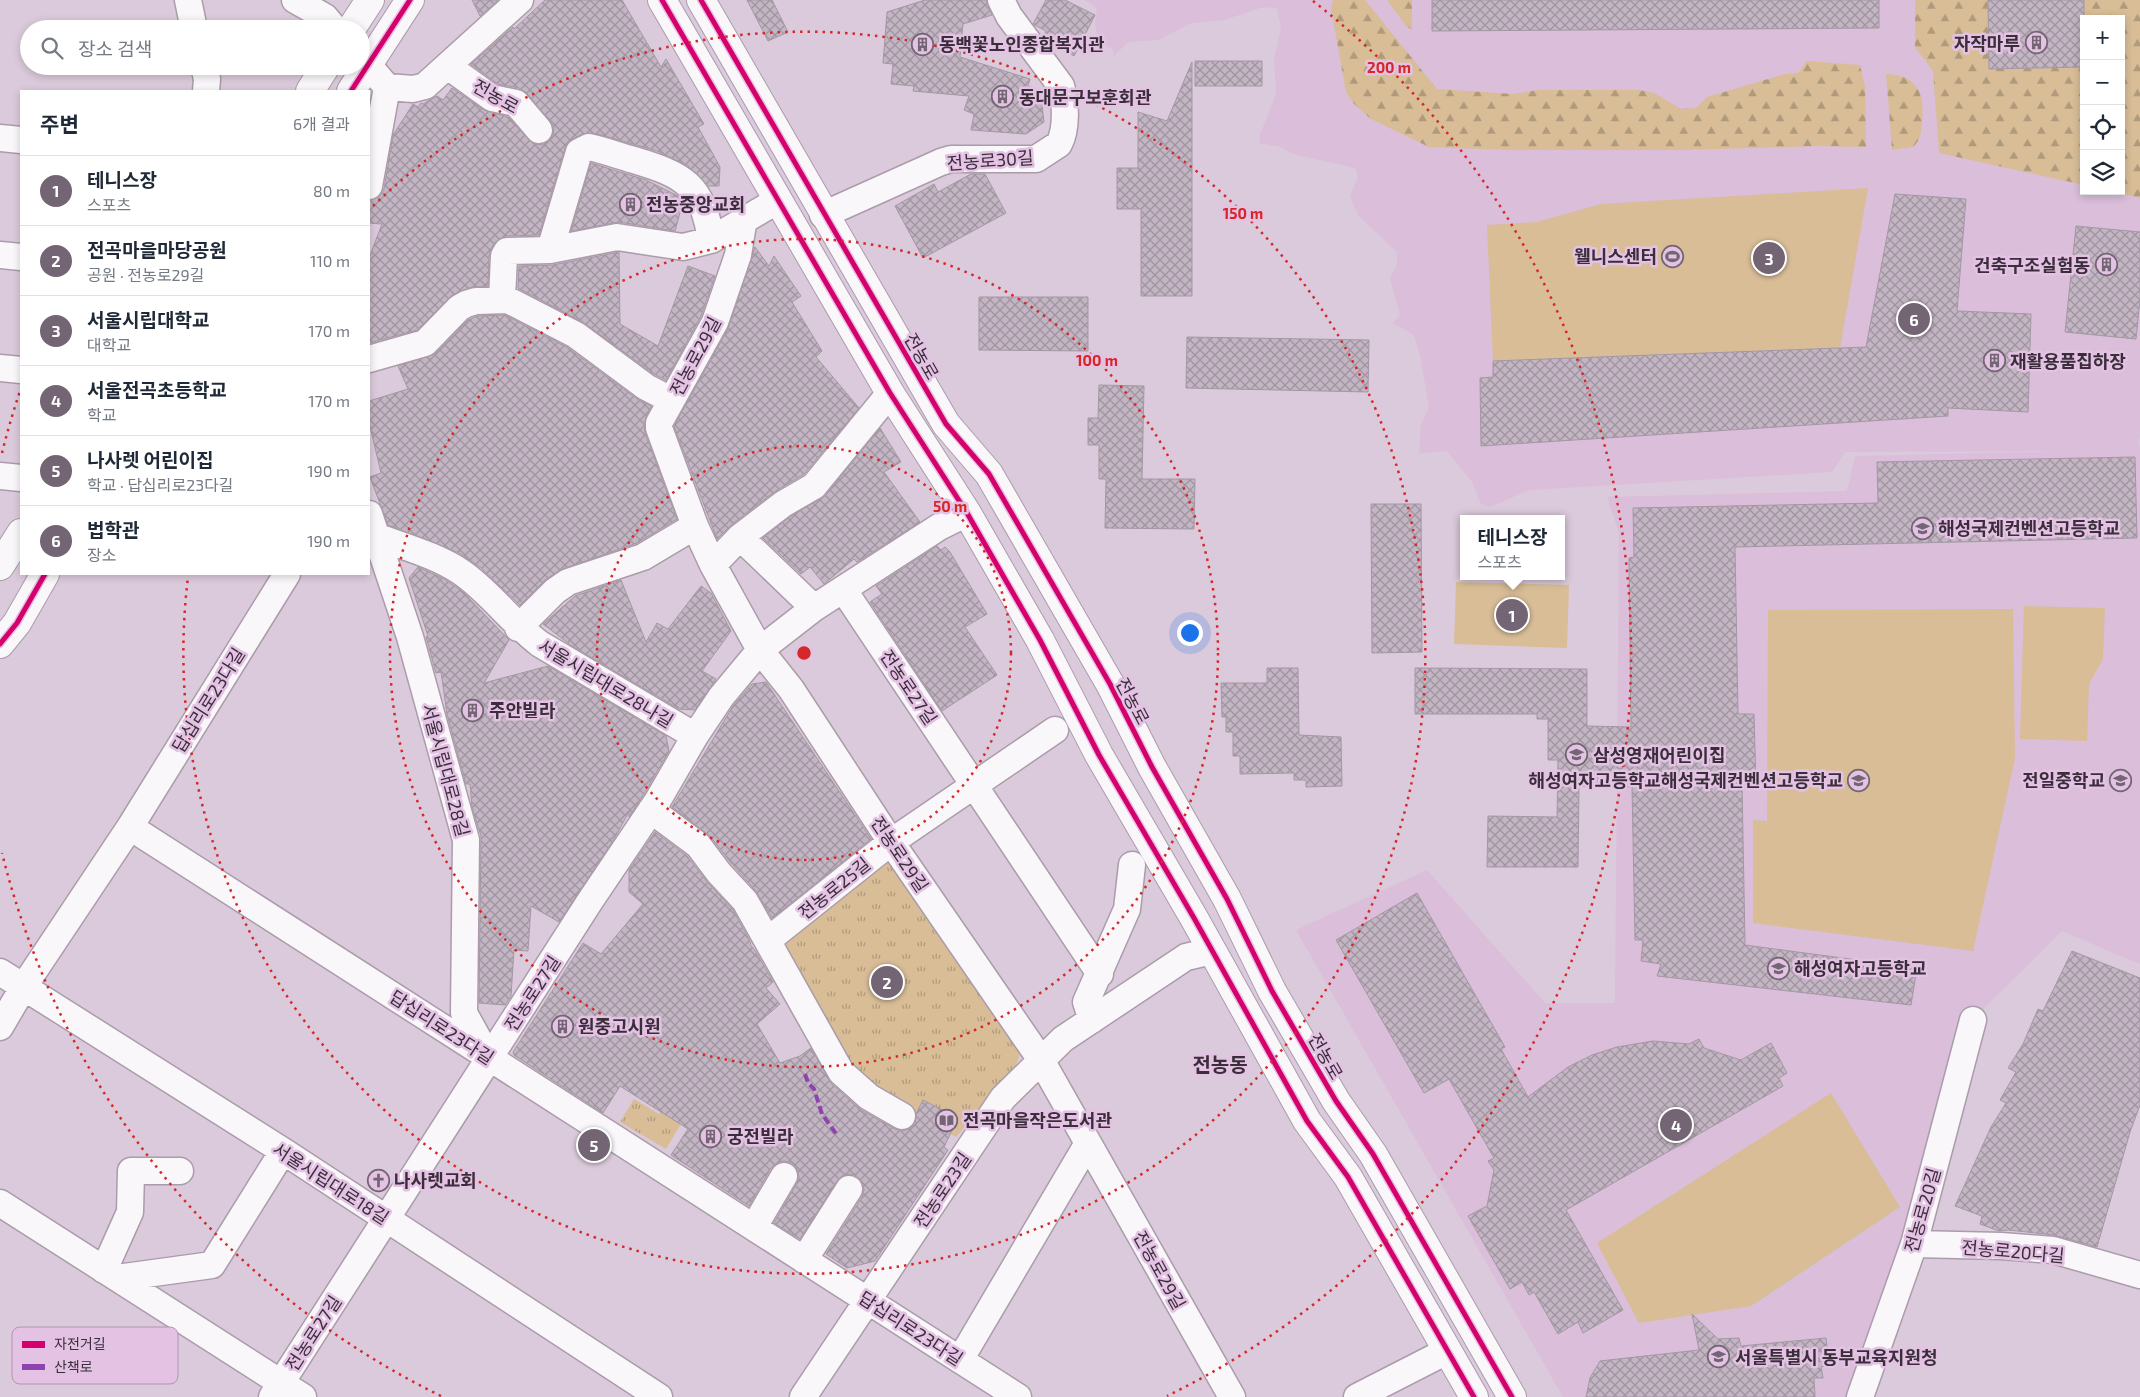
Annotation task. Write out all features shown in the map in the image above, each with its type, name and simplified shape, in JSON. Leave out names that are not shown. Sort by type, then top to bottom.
[{"type":"main road","points":[[357,20],[370,0]]},
{"type":"main road","points":[[370,62],[410,0]]},
{"type":"main road","points":[[662,0],[890,393],[967,512],[1040,640],[1099,754],[1307,1121],[1348,1177],[1474,1397]]},
{"type":"main road","name":"전농로","points":[[701,0],[823,216],[946,424],[989,474],[1110,684],[1152,767],[1227,899],[1272,991],[1336,1101],[1373,1154],[1512,1397]]},
{"type":"main road","points":[[311,90],[320,75]]},
{"type":"main road","points":[[352,90],[361,75]]},
{"type":"main road","points":[[0,566],[20,535]]},
{"type":"main road","points":[[0,644],[17,623],[44,575]]},
{"type":"main road","points":[[1074,705],[1110,684]]},
{"type":"street","points":[[188,0],[192,20]]},
{"type":"street","points":[[295,0],[328,20]]},
{"type":"street","points":[[370,67],[387,87],[413,89],[425,86],[449,67],[520,0]]},
{"type":"street","name":"전농로30길","points":[[823,216],[941,162],[951,160],[1036,159],[1060,144],[1064,131],[1064,98],[1061,86],[1009,16],[1001,0]]},
{"type":"street","name":"전농로","points":[[449,67],[492,98],[516,104],[539,130]]},
{"type":"street","points":[[206,75],[206,90]]},
{"type":"street","points":[[370,180],[387,87]]},
{"type":"street","points":[[0,138],[20,140]]},
{"type":"street","points":[[550,250],[579,152],[584,148],[594,148],[670,171],[687,183],[700,198],[708,217],[710,240]]},
{"type":"street","points":[[502,299],[505,253],[550,250],[617,237],[675,248],[710,240],[744,218],[778,200]]},
{"type":"street","name":"전농로29길","points":[[744,218],[738,254],[721,306],[706,338],[671,400],[659,428],[695,526],[713,565],[760,650],[802,704],[891,842],[1041,1060],[1232,1397]]},
{"type":"street","points":[[0,254],[20,257]]},
{"type":"street","points":[[370,359],[430,341],[459,308],[466,304],[502,299],[508,300],[576,335],[646,387],[671,400]]},
{"type":"street","points":[[0,368],[20,370]]},
{"type":"street","points":[[713,565],[740,537],[783,504],[806,492],[817,482],[890,393]]},
{"type":"street","points":[[0,476],[20,478]]},
{"type":"street","name":"전농로27길","points":[[285,1392],[386,1219],[651,810],[695,736],[722,697],[760,650],[814,608],[939,527],[967,512]]},
{"type":"street","name":"서울시립대로28나길","points":[[372,525],[460,571],[518,628],[562,659],[695,736]]},
{"type":"street","name":"서울시립대로28길","points":[[372,525],[410,638],[466,840],[464,1014],[489,1058]]},
{"type":"street","name":"서울시립대로28나길","points":[[518,628],[562,586],[575,579],[642,557],[695,526]]},
{"type":"street","points":[[740,537],[814,608]]},
{"type":"street","name":"답십리로23다길","points":[[0,1027],[24,986],[130,827],[286,575]]},
{"type":"street","name":"전농로27길","points":[[843,589],[974,785]]},
{"type":"street","name":"전농로25길","points":[[768,940],[891,842],[1055,730]]},
{"type":"street","points":[[974,785],[1100,974]]},
{"type":"street","points":[[651,810],[703,850],[719,874],[745,901],[841,1072],[869,1097],[902,1116]]},
{"type":"street","name":"답십리로23다길","points":[[130,827],[1018,1397]]},
{"type":"street","points":[[1092,1020],[1086,1002],[1100,974],[1127,909],[1132,865]]},
{"type":"street","name":"전농로23길","points":[[803,1397],[1003,1098],[1063,1039],[1186,956],[1212,951]]},
{"type":"street","name":"서울시립대로18길","points":[[0,972],[283,1151],[659,1397]]},
{"type":"street","name":"전농로20길","points":[[1860,1397],[1914,1244],[1973,1020]]},
{"type":"street","points":[[960,1360],[1088,1143]]},
{"type":"street","points":[[110,1274],[212,1265],[283,1151]]},
{"type":"street","points":[[110,1274],[130,1212],[131,1171],[180,1171]]},
{"type":"street","points":[[754,1228],[784,1176]]},
{"type":"street","points":[[804,1260],[849,1189]]},
{"type":"street","points":[[0,1203],[110,1274],[285,1392]]},
{"type":"street","name":"전농로20다길","points":[[1914,1244],[2001,1246],[2053,1250],[2140,1276]]},
{"type":"street","points":[[1357,1397],[1447,1351]]},
{"type":"shaded area","points":[[1085,0],[2140,0],[2140,435],[2138,448],[2140,445],[2140,964],[2062,931],[1984,1008],[1905,1241],[1870,1326],[1850,1397],[1563,1397],[1296,930],[1427,870],[1545,1003],[1615,1003],[1619,533],[1607,497],[1847,491],[1855,456],[2081,451],[1845,452],[1832,472],[1529,490],[1490,507],[1481,504],[1472,482],[1447,451],[1419,453],[1421,424],[1429,407],[1421,359],[1414,335],[1393,323],[1400,315],[1390,278],[1397,265],[1397,252],[1358,215],[1350,196],[1358,177],[1356,168],[1293,154],[1281,147],[1259,143],[1260,135],[1276,94],[1274,59],[1281,28],[1277,8],[1263,7],[1224,20],[1191,23],[1158,40],[1128,42],[1114,56],[1112,49],[1099,42],[1095,24],[1097,8]]},
{"type":"green space","points":[[1333,0],[1365,0],[1437,89],[1513,94],[1538,90],[1639,90],[1654,93],[1681,109],[1696,108],[1707,97],[1785,74],[1798,73],[1807,61],[1860,65],[1865,86],[1866,147],[1507,150],[1429,147],[1371,119],[1354,104],[1346,92],[1331,8]]},
{"type":"green space","points":[[1387,0],[1412,0],[1412,30],[1406,26]]},
{"type":"green space","points":[[1915,0],[2140,0],[2140,198],[2125,194],[2125,15],[2080,15],[2080,184],[1939,153],[1933,71],[1915,47]]},
{"type":"green space","points":[[1886,74],[1897,75],[1912,82],[1920,94],[1923,112],[1921,129],[1919,139],[1913,147],[1892,150]]},
{"type":"green space","name":"웰니스센터","points":[[1868,188],[1840,348],[1493,361],[1487,225],[1537,222],[1601,204]]},
{"type":"green space","points":[[1456,582],[1569,585],[1567,648],[1454,644]]},
{"type":"green space","points":[[2024,606],[2105,608],[2103,659],[2089,684],[2087,741],[2020,739]]},
{"type":"green space","points":[[2013,609],[2015,758],[1973,951],[1753,923],[1753,820],[1767,821],[1768,610]]},
{"type":"green space","points":[[888,851],[1017,1046],[1020,1054],[1015,1069],[956,1137],[900,1109],[858,1081],[774,941]]},
{"type":"green space","points":[[1831,1093],[1900,1207],[1751,1306],[1639,1323],[1597,1243]]},
{"type":"green space","points":[[634,1099],[659,1114],[664,1107],[684,1119],[666,1149],[620,1122]]},
{"type":"building","points":[[472,0],[497,0],[497,1],[480,16]]},
{"type":"building","points":[[545,0],[622,0],[661,67],[666,59],[704,124],[698,127],[720,167],[719,186],[708,186],[687,165],[657,151],[598,134],[582,134],[568,142],[565,148],[539,235],[506,236],[494,243],[489,255],[488,286],[472,287],[452,295],[417,330],[370,343],[370,255],[382,224],[370,223],[370,201],[380,196],[384,189],[393,135],[413,104],[418,107],[421,103],[423,104],[437,96],[443,100],[452,88],[484,110],[508,117],[534,144],[542,145],[549,141],[553,135],[554,127],[527,93],[519,88],[498,84],[471,64],[513,27],[514,29]]},
{"type":"building","points":[[747,0],[772,0],[788,32],[768,41]]},
{"type":"building","name":"동백꽃노인종합복지관","points":[[925,0],[986,0],[992,15],[963,24],[960,57],[1030,79],[1028,86],[1036,89],[1042,105],[1044,122],[1026,134],[971,130],[974,114],[964,110],[969,96],[913,91],[914,86],[891,84],[893,64],[883,63],[887,12]]},
{"type":"building","points":[[1046,0],[1065,0],[1095,15],[1074,56],[1046,41],[1043,37],[1046,31],[1033,24]]},
{"type":"building","points":[[1432,0],[1879,0],[1879,28],[1432,31]]},
{"type":"building","name":"자작마루","points":[[1988,0],[2084,0],[2084,15],[2080,15],[2080,67],[1989,69]]},
{"type":"building","points":[[1195,61],[1262,61],[1262,86],[1195,86]]},
{"type":"building","points":[[1192,62],[1192,296],[1141,296],[1141,209],[1117,209],[1117,168],[1138,168],[1138,112],[1167,121]]},
{"type":"building","name":"전농중앙교회","points":[[591,163],[646,180],[678,196],[683,202],[675,231],[619,222],[571,231]]},
{"type":"building","points":[[971,174],[985,174],[1006,213],[923,258],[895,206],[934,184],[938,192]]},
{"type":"building","points":[[1895,194],[1966,199],[1957,311],[2031,314],[2028,412],[1948,408],[1948,416],[1481,446],[1480,378],[1493,377],[1493,361],[1866,347]]},
{"type":"building","name":"건축구조실험동","points":[[2076,226],[2140,232],[2140,299],[2136,339],[2065,332]]},
{"type":"building","points":[[755,247],[769,266],[774,256],[801,296],[792,302],[822,351],[816,357],[859,408],[804,474],[774,492],[731,525],[717,539],[674,426],[728,329]]},
{"type":"building","points":[[619,252],[620,324],[658,346],[688,266],[715,276],[701,316],[666,380],[654,374],[583,322],[518,288],[519,266],[553,265]]},
{"type":"building","points":[[979,297],[1088,297],[1088,351],[979,350]]},
{"type":"building","points":[[505,315],[568,348],[637,399],[651,406],[644,423],[645,433],[677,519],[637,543],[560,570],[545,580],[520,605],[481,568],[459,553],[388,525],[370,477],[381,473],[370,426],[370,401],[408,389],[398,366],[435,354],[468,320],[478,316]]},
{"type":"building","points":[[1187,337],[1369,340],[1368,392],[1186,388]]},
{"type":"building","points":[[1099,385],[1144,386],[1142,479],[1195,479],[1194,529],[1105,528],[1106,479],[1099,479],[1099,445],[1088,445],[1088,418],[1098,418]]},
{"type":"building","points":[[880,428],[901,462],[884,472],[920,522],[857,562],[854,559],[824,584],[810,567],[801,574],[763,538],[791,516],[825,496]]},
{"type":"building","points":[[2135,457],[2137,538],[1735,547],[1738,714],[1754,714],[1756,784],[1742,784],[1745,945],[1917,968],[1911,1005],[1657,976],[1661,964],[1641,961],[1643,940],[1635,940],[1632,787],[1579,786],[1578,867],[1487,867],[1488,816],[1557,817],[1558,760],[1548,760],[1548,719],[1537,719],[1537,714],[1415,714],[1415,668],[1587,669],[1587,726],[1631,727],[1629,558],[1634,557],[1633,508],[1878,503],[1877,462]]},
{"type":"building","points":[[1371,504],[1421,504],[1422,652],[1372,653]]},
{"type":"building","points":[[937,546],[941,550],[945,547],[950,552],[987,614],[965,627],[997,675],[942,711],[870,602],[882,594],[876,586]]},
{"type":"building","points":[[418,567],[444,579],[462,591],[509,640],[484,683],[548,666],[666,736],[669,751],[629,817],[629,812],[614,839],[559,922],[531,906],[528,951],[514,950],[511,996],[505,1005],[479,1003],[481,836],[472,807],[470,784],[466,784],[447,714],[441,672],[436,673],[426,637],[428,636],[409,578]]},
{"type":"building","points":[[621,580],[646,642],[657,623],[668,629],[701,586],[711,593],[731,631],[702,671],[716,679],[695,710],[679,709],[572,646],[543,624],[575,596]]},
{"type":"building","points":[[1267,668],[1298,668],[1299,735],[1341,737],[1342,786],[1306,787],[1306,780],[1294,780],[1294,773],[1240,774],[1240,756],[1233,756],[1233,732],[1226,732],[1226,717],[1222,717],[1221,683],[1267,683]]},
{"type":"building","points":[[766,682],[871,839],[772,918],[756,891],[710,836],[672,807],[733,706],[752,684]]},
{"type":"building","points":[[655,832],[687,856],[708,883],[733,910],[750,944],[773,982],[766,988],[780,1004],[757,1024],[780,1063],[800,1056],[811,1048],[831,1083],[861,1110],[895,1129],[902,1131],[909,1129],[915,1124],[916,1114],[923,1100],[958,1118],[944,1147],[948,1150],[875,1261],[847,1268],[826,1254],[862,1197],[864,1190],[862,1182],[857,1176],[850,1174],[842,1176],[837,1181],[800,1239],[774,1223],[799,1177],[797,1169],[792,1163],[784,1161],[777,1163],[771,1168],[749,1206],[671,1155],[688,1129],[620,1086],[603,1113],[514,1055],[513,1052],[583,943],[601,954],[643,904],[629,892],[629,870]]},
{"type":"building","points":[[1417,893],[1505,1047],[1501,1049],[1528,1097],[1568,1067],[1592,1055],[1617,1047],[1653,1041],[1689,1044],[1699,1039],[1704,1048],[1741,1060],[1771,1043],[1787,1073],[1779,1078],[1783,1086],[1566,1210],[1623,1310],[1583,1333],[1578,1322],[1558,1334],[1534,1292],[1529,1295],[1522,1282],[1510,1289],[1468,1216],[1487,1206],[1494,1170],[1488,1161],[1494,1158],[1449,1079],[1424,1093],[1336,940]]},
{"type":"building","points":[[2072,951],[2140,978],[2140,1105],[2130,1132],[2097,1247],[2054,1235],[2008,1230],[1999,1231],[1980,1224],[1982,1216],[1955,1206],[1991,1127],[2006,1103],[2000,1100],[2016,1072],[2008,1068],[2023,1044],[2038,1009],[2043,1011]]},
{"type":"building","points":[[1692,1314],[1718,1339],[1739,1338],[1741,1346],[1826,1338],[1829,1365],[1821,1367],[1823,1378],[1814,1378],[1815,1397],[1586,1397],[1590,1378],[1600,1361],[1699,1350]]},
{"type":"marked path","points":[[805,1074],[808,1083],[814,1089],[822,1114],[837,1135]]},
{"type":"cycle path","points":[[370,62],[410,0]]},
{"type":"cycle path","points":[[662,0],[890,393],[967,513],[1040,640],[1099,755],[1194,918],[1307,1121],[1348,1177],[1474,1397]]},
{"type":"cycle path","points":[[701,0],[946,424],[989,474],[1110,684],[1152,767],[1227,899],[1272,991],[1336,1101],[1373,1154],[1512,1397]]},
{"type":"cycle path","points":[[352,90],[361,75]]},
{"type":"cycle path","points":[[0,644],[17,623],[44,575]]},
{"type":"place","name":"자작마루","points":[[2036,43]]},
{"type":"place","name":"동백꽃노인종합복지관","points":[[923,44]]},
{"type":"place","name":"동대문구보훈회관","points":[[1003,97]]},
{"type":"place","name":"전농중앙교회","points":[[630,204]]},
{"type":"place","name":"웰니스센터","points":[[1673,256]]},
{"type":"place","name":"서울시립대학교","points":[[1769,258]]},
{"type":"place","name":"건축구조실험동","points":[[2106,265]]},
{"type":"place","name":"법학관","points":[[1914,319]]},
{"type":"place","name":"재활용품집하장","points":[[1994,361]]},
{"type":"place","name":"해성국제컨벤션고등학교","points":[[1922,528]]},
{"type":"place","name":"테니스장","points":[[1512,615]]},
{"type":"place","name":"주안빌라","points":[[473,710]]},
{"type":"place","name":"삼성영재어린이집","points":[[1577,755]]},
{"type":"place","name":"해성여자고등학교해성국제컨벤션고등학교","points":[[1859,780]]},
{"type":"place","name":"전일중학교","points":[[2121,780]]},
{"type":"place","name":"해성여자고등학교","points":[[1778,968]]},
{"type":"place","name":"전곡마을마당공원","points":[[887,982]]},
{"type":"place","name":"원중고시원","points":[[562,1026]]},
{"type":"place","name":"전곡마을작은도서관","points":[[947,1120]]},
{"type":"place","name":"서울전곡초등학교","points":[[1676,1125]]},
{"type":"place","name":"궁전빌라","points":[[711,1136]]},
{"type":"place","name":"나사렛 어린이집","points":[[594,1145]]},
{"type":"place","name":"나사렛교회","points":[[378,1180]]},
{"type":"place","name":"서울특별시 동부교육지원청","points":[[1719,1357]]},
{"type":"district","name":"전농동","points":[[1220,1064]]}]
